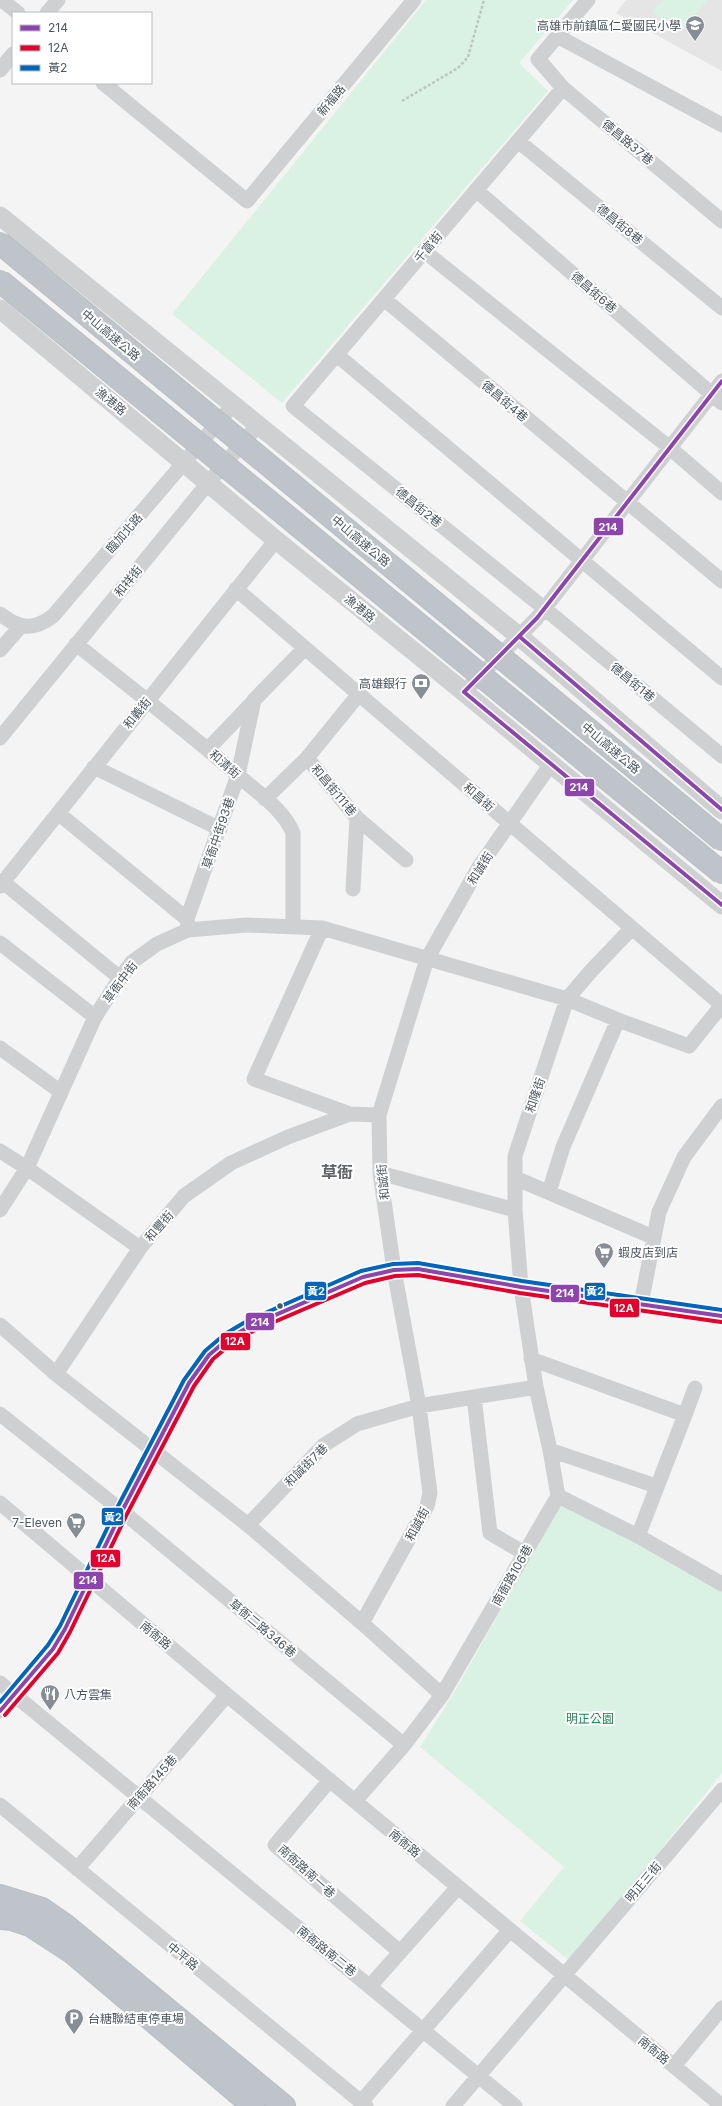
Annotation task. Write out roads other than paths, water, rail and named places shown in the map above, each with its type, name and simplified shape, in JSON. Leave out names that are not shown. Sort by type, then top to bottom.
[{"type":"highway","name":"中山高速公路","points":[[0,243],[722,840]]},
{"type":"highway","points":[[0,281],[722,872]]},
{"type":"highway","points":[[0,1896],[42,1909],[65,1925],[284,2106]]},
{"type":"highway","points":[[0,1918],[12,1919],[30,1925],[73,1953],[253,2106]]},
{"type":"street","points":[[2,0],[17,12]]},
{"type":"street","points":[[48,12],[58,0]]},
{"type":"street","name":"新福路","points":[[104,84],[247,201],[414,0]]},
{"type":"street","points":[[588,0],[557,36],[722,125]]},
{"type":"street","name":"德昌路37巷","points":[[557,36],[538,59],[563,88],[722,221]]},
{"type":"street","points":[[0,70],[12,55]]},
{"type":"street","name":"千富街","points":[[293,406],[563,88]]},
{"type":"street","name":"德昌街8巷","points":[[518,141],[722,308]]},
{"type":"street","name":"德昌街6巷","points":[[476,190],[717,398]]},
{"type":"street","points":[[0,216],[520,637],[722,810]]},
{"type":"street","points":[[424,252],[670,448],[722,493]]},
{"type":"street","name":"德昌街4巷","points":[[384,299],[626,503],[722,581]]},
{"type":"street","name":"漁港路","points":[[0,309],[276,540],[464,692],[722,905]]},
{"type":"street","points":[[337,355],[722,678]]},
{"type":"street","points":[[464,692],[520,637],[582,561],[670,448],[717,398],[722,381]]},
{"type":"street","name":"臨加北路","points":[[20,627],[31,627],[44,623],[53,616],[233,404]]},
{"type":"street","name":"德昌街2巷","points":[[293,406],[544,608]]},
{"type":"street","name":"和祥街","points":[[0,738],[208,482],[258,425]]},
{"type":"street","name":"和義街","points":[[2,884],[147,700],[276,540]]},
{"type":"street","name":"和昌街","points":[[236,589],[722,1005]]},
{"type":"street","name":"德昌街1巷","points":[[544,608],[722,756]]},
{"type":"street","points":[[0,614],[20,627],[0,650]]},
{"type":"street","name":"和清街","points":[[76,644],[208,749],[265,799],[289,823],[293,833],[293,926]]},
{"type":"street","points":[[208,749],[305,648]]},
{"type":"street","name":"和昌街111巷","points":[[359,694],[307,758],[358,818],[406,860]]},
{"type":"street","name":"草衙中街93巷","points":[[188,925],[238,775],[254,700]]},
{"type":"street","points":[[265,799],[307,758]]},
{"type":"street","name":"和誠街","points":[[362,1624],[427,1506],[430,1493],[419,1406],[394,1270],[380,1172],[379,1115],[427,959],[479,867],[551,764]]},
{"type":"street","points":[[94,767],[220,829]]},
{"type":"street","points":[[58,813],[188,925]]},
{"type":"street","points":[[353,889],[358,818]]},
{"type":"street","points":[[2,884],[120,978]]},
{"type":"street","name":"草衙中街","points":[[0,1210],[27,1168],[95,1017],[120,978],[132,962],[157,944],[188,925],[293,926],[322,928],[567,999],[618,1020],[689,1046],[722,1005]]},
{"type":"street","points":[[322,928],[254,1079],[350,1114]]},
{"type":"street","name":"和隆街","points":[[558,1496],[531,1359],[521,1287],[515,1210],[514,1156],[567,999],[631,928]]},
{"type":"street","points":[[0,943],[95,1017]]},
{"type":"street","points":[[549,1192],[562,1147],[618,1020]]},
{"type":"street","points":[[0,1048],[61,1092]]},
{"type":"street","points":[[641,1304],[659,1212],[684,1157],[722,1106]]},
{"type":"street","name":"和豐街","points":[[56,1374],[140,1248],[184,1196],[231,1164],[288,1137],[350,1114],[379,1115]]},
{"type":"street","points":[[0,1151],[27,1168],[140,1248]]},
{"type":"street","points":[[380,1172],[515,1210]]},
{"type":"street","points":[[515,1178],[653,1237]]},
{"type":"street","points":[[0,1711],[57,1642],[65,1629],[152,1451],[189,1383],[208,1356],[228,1339],[250,1326],[363,1276],[394,1270],[418,1269],[521,1287],[722,1316]]},
{"type":"street","points":[[0,1325],[56,1374],[248,1525],[442,1695]]},
{"type":"street","points":[[531,1359],[685,1415]]},
{"type":"street","name":"和誠街7巷","points":[[248,1525],[324,1445],[357,1424],[419,1406],[536,1387]]},
{"type":"street","points":[[638,1536],[695,1388]]},
{"type":"street","points":[[474,1397],[490,1533],[524,1553]]},
{"type":"street","name":"草衙二路346巷","points":[[0,1414],[122,1511],[404,1745]]},
{"type":"street","points":[[550,1450],[656,1486]]},
{"type":"street","points":[[558,1496],[638,1536],[722,1584]]},
{"type":"street","name":"南衙路106巷","points":[[355,1802],[404,1745],[442,1695],[558,1496]]},
{"type":"street","name":"南衙路","points":[[3,1511],[89,1579],[722,2106]]},
{"type":"street","name":"南衙路南二巷","points":[[0,1683],[515,2106]]},
{"type":"street","name":"南衙路145巷","points":[[77,1869],[227,1695]]},
{"type":"street","name":"南衙路南一巷","points":[[330,1780],[275,1845],[400,1952]]},
{"type":"street","name":"明正三街","points":[[453,2106],[722,1790]]},
{"type":"street","name":"中平路","points":[[0,1805],[364,2104]]},
{"type":"street","points":[[370,1986],[458,1887]]},
{"type":"street","points":[[364,2104],[422,2030],[510,1930]]},
{"type":"street","points":[[674,2066],[722,2008]]},
{"type":"place","name":"高雄市前鎮區仁愛國民小學","points":[[695,42]]},
{"type":"place","name":"高雄銀行","points":[[421,700]]},
{"type":"place","name":"蝦皮店到店","points":[[604,1269]]},
{"type":"place","name":"7-Eleven","points":[[76,1539]]},
{"type":"place","name":"八方雲集","points":[[50,1711]]},
{"type":"place","name":"台糖聯結車停車場","points":[[74,2035]]},
{"type":"district","name":"草衙","points":[[337,1172]]},
{"type":"park label","name":"明正公園","points":[[590,1718]]}]
